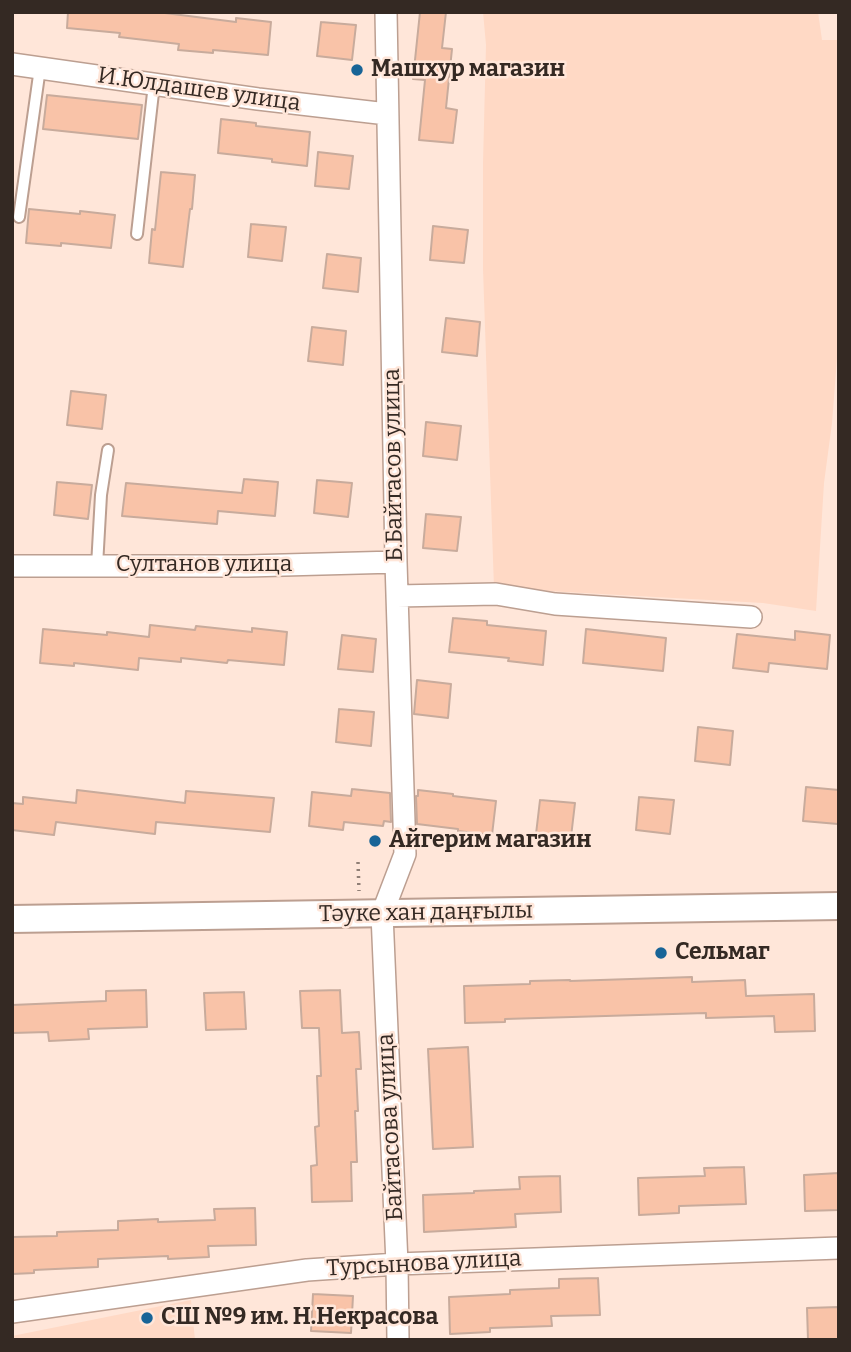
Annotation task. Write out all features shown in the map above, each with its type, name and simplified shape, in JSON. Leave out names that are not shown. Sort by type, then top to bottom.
[{"type":"street","name":"Б.Байтасов улица","points":[[382,914],[405,854],[396,562],[386,12]]},
{"type":"street","name":"И.Юлдашев улица","points":[[12,64],[258,99],[387,114]]},
{"type":"street","name":"Султанов улица","points":[[12,566],[247,566],[396,562]]},
{"type":"street","points":[[397,596],[496,594],[555,604],[751,617]]},
{"type":"street","name":"Тәуке хан даңғылы","points":[[12,919],[839,906]]},
{"type":"street","name":"Байтасова улица","points":[[382,914],[398,1340]]},
{"type":"street","name":"Турсынова улица","points":[[12,1312],[307,1270],[397,1264],[839,1248]]},
{"type":"lane","points":[[19,217],[40,68]]},
{"type":"lane","points":[[137,234],[154,84]]},
{"type":"lane","points":[[97,566],[101,495],[108,450]]},
{"type":"shaded area","points":[[483,12],[818,12],[822,40],[839,40],[839,332],[824,483],[816,611],[763,603],[494,588],[483,269],[486,45]]},
{"type":"shaded area","name":"СШ №9 им. Н.Некрасова","points":[[191,1300],[195,1340],[12,1340],[12,1336]]},
{"type":"building","points":[[68,12],[157,12],[236,22],[236,18],[271,22],[268,55],[178,50],[179,44],[119,37],[120,33],[67,28]]},
{"type":"building","points":[[420,12],[446,12],[442,48],[452,49],[446,108],[457,110],[453,143],[419,140],[425,80],[413,79]]},
{"type":"building","points":[[321,22],[356,25],[352,60],[317,56]]},
{"type":"building","points":[[47,95],[142,105],[138,139],[43,129]]},
{"type":"building","points":[[221,119],[310,132],[307,166],[218,153]]},
{"type":"building","points":[[318,152],[353,156],[349,189],[315,186]]},
{"type":"building","points":[[161,172],[195,175],[183,267],[149,263]]},
{"type":"building","points":[[29,209],[115,215],[111,248],[26,243]]},
{"type":"building","points":[[251,224],[286,227],[282,261],[248,257]]},
{"type":"building","points":[[433,226],[468,230],[464,263],[430,260]]},
{"type":"building","points":[[327,254],[361,258],[358,292],[323,288]]},
{"type":"building","points":[[446,318],[480,322],[477,356],[442,352]]},
{"type":"building","points":[[312,327],[346,331],[343,365],[308,361]]},
{"type":"building","points":[[71,391],[106,395],[102,429],[67,425]]},
{"type":"building","points":[[426,422],[461,426],[457,460],[423,456]]},
{"type":"building","points":[[244,479],[278,482],[275,516],[218,511],[217,524],[122,516],[126,483],[242,493]]},
{"type":"building","points":[[317,480],[352,483],[348,517],[314,513]]},
{"type":"building","points":[[57,482],[92,485],[88,519],[54,515]]},
{"type":"building","points":[[426,514],[461,517],[457,551],[423,548]]},
{"type":"building","points":[[453,618],[487,621],[487,625],[546,631],[543,665],[508,661],[509,658],[449,652]]},
{"type":"building","points":[[150,625],[195,630],[196,626],[252,632],[252,628],[287,632],[284,665],[228,660],[227,663],[181,658],[181,662],[139,658],[138,670],[74,663],[74,666],[40,663],[43,629],[149,637]]},
{"type":"building","points":[[586,629],[666,638],[663,671],[583,663]]},
{"type":"building","points":[[795,631],[830,635],[827,669],[769,663],[768,672],[733,668],[737,634],[795,640]]},
{"type":"building","points":[[342,635],[376,639],[373,672],[338,669]]},
{"type":"building","points":[[417,680],[451,684],[448,718],[414,714]]},
{"type":"building","points":[[339,709],[374,712],[371,746],[336,742]]},
{"type":"building","points":[[698,727],[733,731],[730,765],[695,761]]},
{"type":"building","points":[[806,787],[839,790],[838,824],[803,821]]},
{"type":"building","points":[[352,789],[390,793],[391,822],[384,821],[383,826],[344,822],[343,830],[309,826],[312,792],[351,796]]},
{"type":"building","points":[[77,790],[185,803],[186,791],[274,798],[270,832],[156,822],[155,834],[56,822],[54,835],[12,830],[12,803],[23,804],[23,797],[76,803]]},
{"type":"building","points":[[418,790],[496,801],[492,835],[417,824]]},
{"type":"building","points":[[639,797],[674,800],[670,834],[636,830]]},
{"type":"building","points":[[540,800],[575,803],[571,837],[536,834]]},
{"type":"building","points":[[692,977],[692,982],[745,980],[746,996],[814,994],[815,1031],[775,1032],[774,1016],[706,1018],[706,1013],[505,1019],[505,1022],[465,1023],[464,986],[530,984],[530,981]]},
{"type":"building","points":[[146,990],[147,1027],[88,1029],[89,1039],[49,1041],[48,1032],[12,1033],[12,1005],[106,1001],[106,991]]},
{"type":"building","points":[[340,990],[342,1033],[359,1032],[361,1069],[356,1069],[357,1162],[351,1162],[352,1201],[312,1202],[311,1166],[317,1165],[315,1127],[319,1126],[319,1028],[302,1028],[300,991]]},
{"type":"building","points":[[244,992],[246,1029],[206,1030],[204,993]]},
{"type":"building","points":[[468,1047],[473,1147],[433,1149],[428,1049]]},
{"type":"building","points":[[744,1167],[746,1204],[679,1206],[679,1213],[639,1215],[638,1178],[705,1176],[704,1168]]},
{"type":"building","points":[[839,1173],[839,1210],[805,1211],[804,1175]]},
{"type":"building","points":[[560,1176],[561,1212],[515,1214],[516,1227],[424,1232],[423,1195],[520,1189],[519,1177]]},
{"type":"building","points":[[255,1208],[256,1245],[208,1246],[209,1257],[98,1259],[98,1267],[34,1270],[34,1273],[12,1274],[12,1237],[118,1230],[118,1221],[215,1220],[214,1209]]},
{"type":"building","points":[[598,1278],[600,1315],[551,1316],[552,1326],[490,1328],[490,1332],[450,1334],[449,1297],[559,1288],[559,1279]]},
{"type":"building","points":[[313,1294],[353,1296],[351,1333],[311,1331]]},
{"type":"building","points":[[839,1307],[839,1340],[808,1340],[807,1308]]},
{"type":"place","name":"Машхур магазин","points":[[357,70]]},
{"type":"place","name":"Айгерим магазин","points":[[375,841]]},
{"type":"place","name":"Сельмаг","points":[[661,953]]},
{"type":"place","name":"СШ №9 им. Н.Некрасова","points":[[147,1318]]}]
